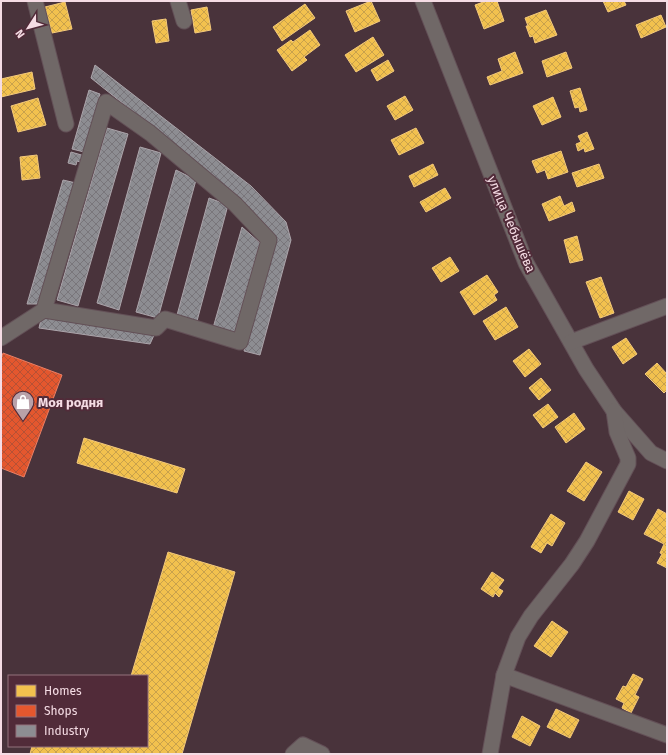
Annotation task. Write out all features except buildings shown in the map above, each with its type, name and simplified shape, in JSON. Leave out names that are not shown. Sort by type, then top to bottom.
[{"type":"street","points":[[34,1],[66,124]]},
{"type":"street","points":[[178,1],[184,21]]},
{"type":"street","name":"улица Чебышёва","points":[[423,1],[526,263],[586,369],[614,411],[651,453],[667,461]]},
{"type":"street","points":[[1,338],[44,310],[106,102],[150,133],[235,204],[268,240],[240,342],[165,319],[156,328],[44,310]]},
{"type":"street","points":[[571,342],[667,306]]},
{"type":"street","points":[[490,754],[504,675],[518,637],[532,616],[572,564],[587,541],[628,464],[628,458],[617,432],[614,411]]},
{"type":"street","points":[[504,675],[667,735]]},
{"type":"street","points":[[293,754],[303,745],[322,754]]},
{"type":"place","name":"Моя родня","points":[[23,422]]}]
